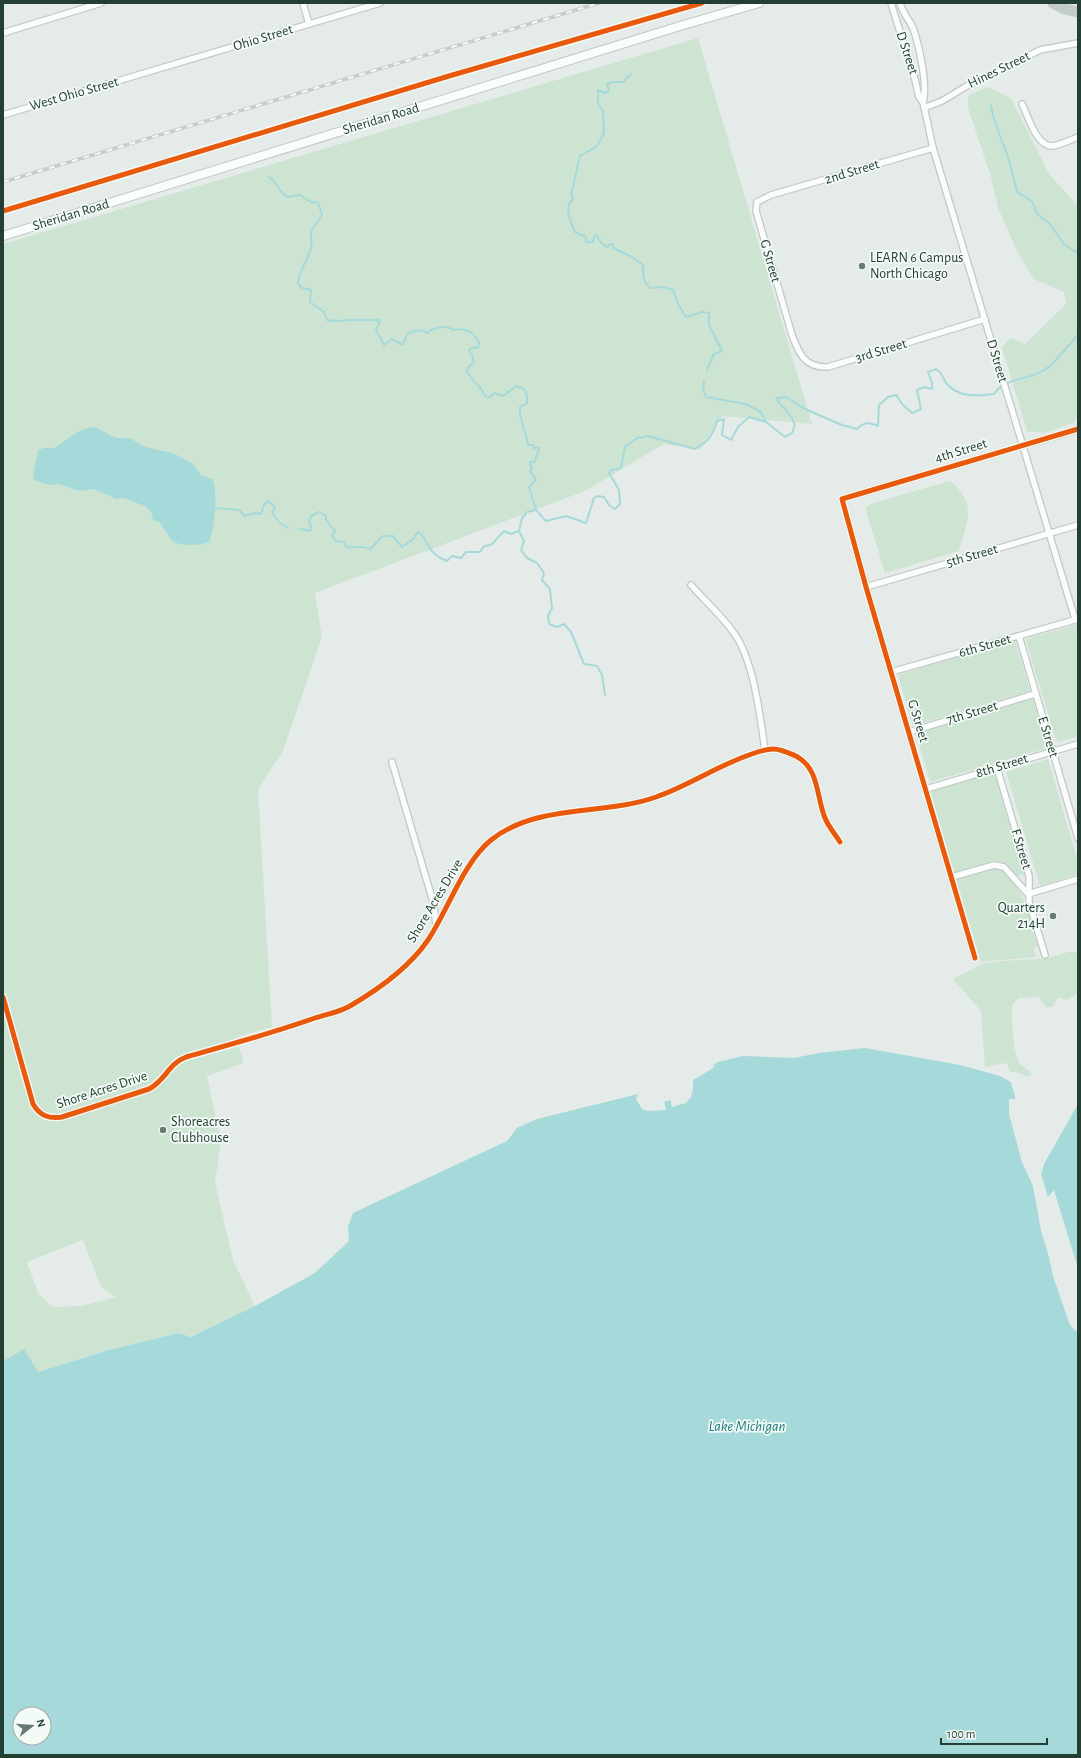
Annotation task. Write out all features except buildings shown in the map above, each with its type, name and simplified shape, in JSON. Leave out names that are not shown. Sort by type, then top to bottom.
[{"type":"highway","points":[[1053,3],[1065,9],[1078,12]]},
{"type":"main road","name":"Sheridan Road","points":[[3,236],[657,33],[759,3]]},
{"type":"street","points":[[3,33],[101,3]]},
{"type":"street","points":[[303,3],[309,24]]},
{"type":"street","name":"Ohio Street","points":[[146,73],[380,3]]},
{"type":"street","name":"D Street","points":[[891,3],[919,97],[923,102]]},
{"type":"street","name":"D Street","points":[[900,3],[904,15],[912,26],[921,59],[925,95],[923,102],[933,148],[1049,534],[1077,619]]},
{"type":"street","name":"Hines Street","points":[[924,108],[935,104],[965,87],[1040,50],[1078,43]]},
{"type":"street","name":"West Ohio Street","points":[[3,115],[146,73]]},
{"type":"street","points":[[1022,104],[1036,134],[1042,143],[1052,146],[1078,137]]},
{"type":"street","name":"2nd Street","points":[[771,195],[933,148]]},
{"type":"street","name":"G Street","points":[[771,195],[757,202],[756,211],[792,335]]},
{"type":"street","name":"3rd Street","points":[[792,335],[798,350],[806,361],[819,367],[828,367],[985,319]]},
{"type":"street","name":"4th Street","points":[[851,496],[1078,428]]},
{"type":"street","name":"G Street","points":[[851,496],[842,499],[866,587],[975,958]]},
{"type":"street","name":"5th Street","points":[[866,587],[1078,525]]},
{"type":"street","points":[[691,585],[734,632],[742,646],[756,696],[765,750]]},
{"type":"street","name":"6th Street","points":[[891,672],[1077,619]]},
{"type":"street","name":"E Street","points":[[1019,636],[1078,838]]},
{"type":"street","name":"7th Street","points":[[909,732],[1035,694]]},
{"type":"street","name":"8th Street","points":[[926,789],[1078,744]]},
{"type":"street","name":"Shore Acres Drive","points":[[3,997],[33,1104],[37,1110],[49,1118],[62,1117],[149,1089],[159,1084],[177,1061],[186,1057],[349,1007],[382,985],[413,960],[436,926],[476,857],[491,841],[514,827],[549,816],[644,802],[660,796],[736,759],[773,749],[787,752],[799,758],[808,766],[818,787],[826,820],[840,842]]},
{"type":"street","points":[[392,762],[434,906],[436,926]]},
{"type":"street","name":"F Street","points":[[997,768],[1030,876],[1028,894],[1029,902],[1045,955]]},
{"type":"street","points":[[952,877],[994,865],[1004,867],[1028,894],[1078,879]]},
{"type":"green space","points":[[698,38],[812,424],[722,416],[700,449],[664,444],[585,491],[315,593],[322,637],[283,751],[258,789],[272,1027],[236,1037],[244,1063],[207,1076],[221,1142],[215,1182],[233,1260],[255,1306],[189,1337],[179,1333],[109,1350],[38,1372],[3,1361],[3,244]],"holes":[[[83,1240],[101,1287],[116,1297],[81,1306],[53,1307],[38,1293],[27,1262]]]},
{"type":"green space","points":[[988,87],[1011,98],[1049,174],[1078,206],[1078,416],[1074,423],[1044,433],[1027,431],[1002,348],[1010,338],[1025,344],[1066,304],[1064,292],[1034,279],[1017,251],[998,208],[991,177],[967,105],[969,95]]},
{"type":"green space","points":[[1078,431],[1078,434],[1034,447],[1034,446]]},
{"type":"green space","points":[[950,481],[959,489],[967,505],[967,522],[959,551],[885,573],[866,507],[873,503]]},
{"type":"green space","points":[[1078,624],[1078,736],[1059,742],[1056,740],[1026,641],[1027,639]]},
{"type":"green space","points":[[1015,640],[1030,691],[913,726],[898,675]]},
{"type":"green space","points":[[1033,699],[1047,748],[930,782],[916,733]]},
{"type":"green space","points":[[1048,759],[1078,862],[1078,874],[1040,886],[1006,772]]},
{"type":"green space","points":[[994,771],[1024,874],[1017,876],[1007,864],[996,861],[954,873],[930,790]]},
{"type":"green space","points":[[994,868],[1003,870],[1010,876],[1021,895],[1026,906],[1038,947],[1034,948],[1036,957],[981,962],[956,879]]},
{"type":"green space","points":[[1068,952],[1078,952],[1078,993],[1067,1000],[1058,997],[1053,1007],[1046,1007],[1038,997],[1019,998],[1012,1005],[1013,1035],[1017,1058],[1021,1065],[1032,1073],[1028,1077],[1019,1073],[1010,1072],[1007,1063],[985,1067],[981,1011],[953,979],[982,964],[1049,958]]},
{"type":"water","points":[[95,427],[116,438],[130,438],[149,448],[173,453],[192,463],[201,475],[212,479],[215,492],[215,510],[213,529],[209,542],[191,545],[173,542],[159,522],[153,520],[151,511],[145,506],[123,498],[116,499],[93,489],[79,491],[59,484],[49,485],[34,480],[33,477],[38,450],[44,448],[55,448],[84,429]]},
{"type":"water","name":"Lake Michigan","points":[[865,1048],[960,1065],[1000,1076],[1011,1082],[1065,1273],[1070,1271],[1041,1175],[1044,1164],[1078,1104],[1078,1755],[3,1755],[3,1361],[24,1349],[38,1372],[109,1350],[179,1333],[190,1337],[255,1306],[315,1273],[349,1241],[348,1227],[353,1213],[507,1141],[517,1128],[537,1119],[638,1094],[643,1108],[665,1106],[664,1102],[671,1100],[672,1104],[686,1097],[693,1079],[718,1062],[743,1056],[794,1058],[819,1053]]},
{"type":"pier","points":[[711,1064],[715,1067],[693,1080],[691,1097],[686,1103],[672,1107],[670,1098],[673,1102],[685,1096],[691,1078]]},
{"type":"pier","points":[[1010,1079],[1018,1099],[1039,1175],[1040,1171],[1048,1197],[1054,1190],[1078,1268],[1078,1331],[1070,1325],[1053,1276],[1041,1231],[1033,1186],[1022,1162],[1009,1114],[1009,1099],[1016,1099]]},
{"type":"pier","points":[[639,1093],[644,1106],[658,1107],[663,1105],[662,1102],[664,1102],[666,1110],[647,1111],[642,1109],[636,1099]]},
{"type":"waterway","points":[[631,74],[623,82],[607,84],[609,91],[605,93],[598,90],[598,104],[603,111],[604,133],[597,146],[580,156],[571,195],[573,199],[570,203],[568,211],[570,220],[575,232],[586,237],[586,242],[593,242],[594,236],[597,235],[602,244],[605,246],[607,247],[610,244],[613,244],[613,248],[632,257],[643,265],[643,275],[648,286],[651,288],[663,287],[673,290],[678,304],[686,317],[702,312],[709,313],[709,325],[722,351],[714,354],[707,370]]},
{"type":"waterway","points":[[991,105],[1018,193],[1033,203],[1037,214],[1050,224],[1064,244],[1078,253]]},
{"type":"waterway","points":[[269,177],[282,193],[288,197],[300,195],[311,202],[318,203],[322,214],[311,232],[312,244],[298,279],[298,284],[302,288],[311,290],[310,302],[324,312],[327,320],[378,320],[380,321],[376,330],[384,345],[392,339],[403,345],[407,334],[415,331],[428,333],[432,329],[440,327],[469,331],[475,336],[479,343],[478,347],[470,349],[469,351],[474,362],[468,368],[467,372],[486,397],[490,397],[494,393],[503,396],[516,386],[524,389],[527,395],[527,403],[520,407],[521,420],[528,445],[533,445],[534,448],[539,448],[534,462],[530,462],[532,469],[530,471],[536,480],[529,487],[536,510],[546,521],[566,516],[586,523],[594,498],[597,496],[604,497],[609,505],[615,509],[620,504],[619,490],[609,473],[611,470],[621,468],[625,447],[637,438],[648,436],[695,449],[709,438],[717,421],[724,419],[722,435],[731,440],[738,427],[749,417],[766,422]]},
{"type":"waterway","points":[[704,381],[703,388],[706,397],[746,404],[761,412],[766,422],[785,437],[792,433],[795,425],[789,413],[776,398],[786,397],[805,409],[842,425],[857,429],[866,423],[878,426],[879,405],[888,397],[896,395],[903,405],[912,413],[921,409],[917,390],[924,387],[932,389],[932,383],[928,372],[936,369],[940,372],[945,382],[957,392],[969,395],[994,394],[1005,384],[1040,373],[1046,369],[1078,335]]},
{"type":"waterway","points":[[214,508],[239,510],[245,516],[254,513],[261,514],[264,505],[268,501],[275,507],[272,513],[280,523],[288,528]]},
{"type":"waterway","points":[[300,529],[310,531],[311,525],[309,522],[311,516],[319,512],[326,516],[326,520],[335,531],[332,536],[336,541],[344,542],[346,547],[362,547],[370,549],[383,536],[393,536],[402,547],[412,540],[418,532],[423,536],[434,553],[447,561],[452,556],[461,558],[466,552],[480,552],[484,546],[491,545],[504,531],[511,534],[519,531],[522,518],[527,512],[536,510]]},
{"type":"waterway","points":[[519,531],[524,541],[521,550],[527,558],[537,563],[544,573],[542,580],[550,589],[552,608],[548,616],[549,624],[557,627],[564,624],[571,632],[584,664],[597,666],[602,675],[605,695]]},
{"type":"railway","points":[[3,182],[599,3]]},
{"type":"cycle path","points":[[3,211],[449,76],[702,3]]},
{"type":"cycle path","points":[[975,958],[866,587],[842,499],[1078,429]]},
{"type":"cycle path","points":[[3,997],[33,1104],[45,1116],[53,1118],[62,1117],[149,1089],[155,1085],[175,1064],[186,1057],[267,1034],[338,1011],[361,999],[393,977],[412,960],[428,940],[456,887],[472,861],[481,850],[491,840],[509,828],[529,820],[550,815],[636,803],[680,787],[737,760],[761,751],[776,749],[796,756],[809,768],[816,784],[825,818],[840,842]]},
{"type":"place","name":"LEARN 6 Campus North Chicago","points":[[862,266]]},
{"type":"place","name":"Quarters 214H","points":[[1053,916]]},
{"type":"place","name":"Shoreacres Clubhouse","points":[[163,1130]]}]
